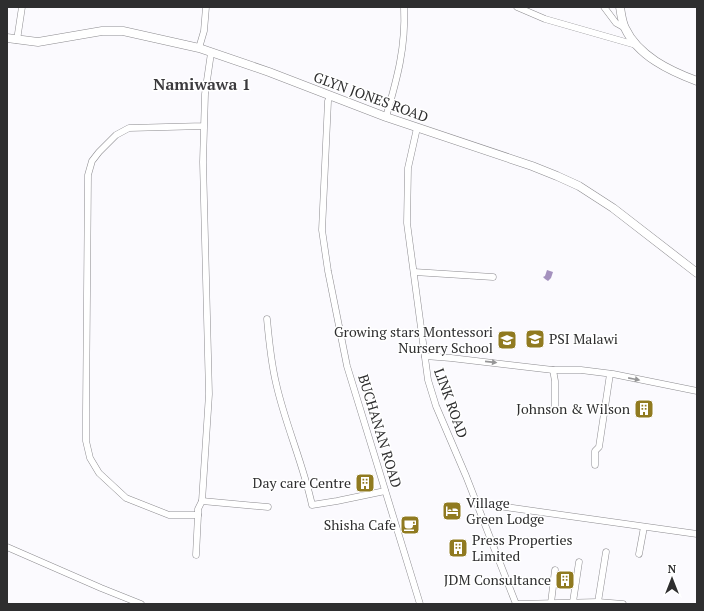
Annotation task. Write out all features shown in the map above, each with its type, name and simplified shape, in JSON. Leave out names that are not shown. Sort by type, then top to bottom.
[{"type":"street","points":[[17,40],[22,7]]},
{"type":"street","points":[[199,48],[204,31],[206,7]]},
{"type":"street","points":[[386,117],[399,70],[404,45],[404,7]]},
{"type":"street","points":[[517,7],[545,19],[636,45]]},
{"type":"street","points":[[604,7],[616,23],[625,28]]},
{"type":"street","points":[[620,7],[625,28],[636,45],[654,61],[678,74],[697,81]]},
{"type":"street","name":"GLYN JONES ROAD","points":[[7,38],[38,42],[102,30],[123,31],[199,48],[269,72],[417,128],[532,166],[579,186],[626,217],[697,273]]},
{"type":"street","points":[[196,555],[198,509],[202,502],[209,394],[203,162],[205,94],[211,53]]},
{"type":"street","name":"BUCHANAN ROAD","points":[[330,96],[328,101],[325,141],[322,230],[328,271],[347,366],[420,604]]},
{"type":"street","points":[[198,515],[169,515],[126,498],[99,473],[90,458],[86,441],[88,175],[92,161],[99,152],[116,135],[129,128],[204,126]]},
{"type":"street","name":"LINK ROAD","points":[[417,128],[408,168],[408,224],[428,380],[436,406],[477,503],[517,604]]},
{"type":"street","points":[[414,272],[493,277]]},
{"type":"street","points":[[267,319],[276,383],[312,504],[337,501],[385,491]]},
{"type":"street","points":[[424,356],[553,370],[581,370],[610,374],[697,391]]},
{"type":"street","points":[[553,370],[555,381],[555,408]]},
{"type":"street","points":[[595,465],[595,451],[599,447],[610,374]]},
{"type":"street","points":[[202,502],[268,507]]},
{"type":"street","points":[[477,503],[697,534]]},
{"type":"street","points":[[639,554],[644,527]]},
{"type":"street","points":[[7,546],[101,588],[141,604]]},
{"type":"street","points":[[598,602],[606,552]]},
{"type":"street","points":[[573,602],[579,562]]},
{"type":"street","points":[[551,603],[555,570]]},
{"type":"street","points":[[517,604],[573,602],[621,604]]},
{"type":"shaded area","points":[[547,270],[553,272],[548,281],[543,277],[545,276]]},
{"type":"place","name":"PSI Malawi","points":[[535,339]]},
{"type":"place","name":"Growing stars Montessori Nursery School","points":[[507,340]]},
{"type":"place","name":"Johnson & Wilson","points":[[644,409]]},
{"type":"place","name":"Day care Centre","points":[[365,483]]},
{"type":"place","name":"Village Green Lodge","points":[[452,511]]},
{"type":"place","name":"Shisha Cafe","points":[[410,525]]},
{"type":"place","name":"Press Properties Limited","points":[[458,548]]},
{"type":"place","name":"JDM Consultance","points":[[565,580]]},
{"type":"district","name":"Namiwawa 1","points":[[202,84]]}]
